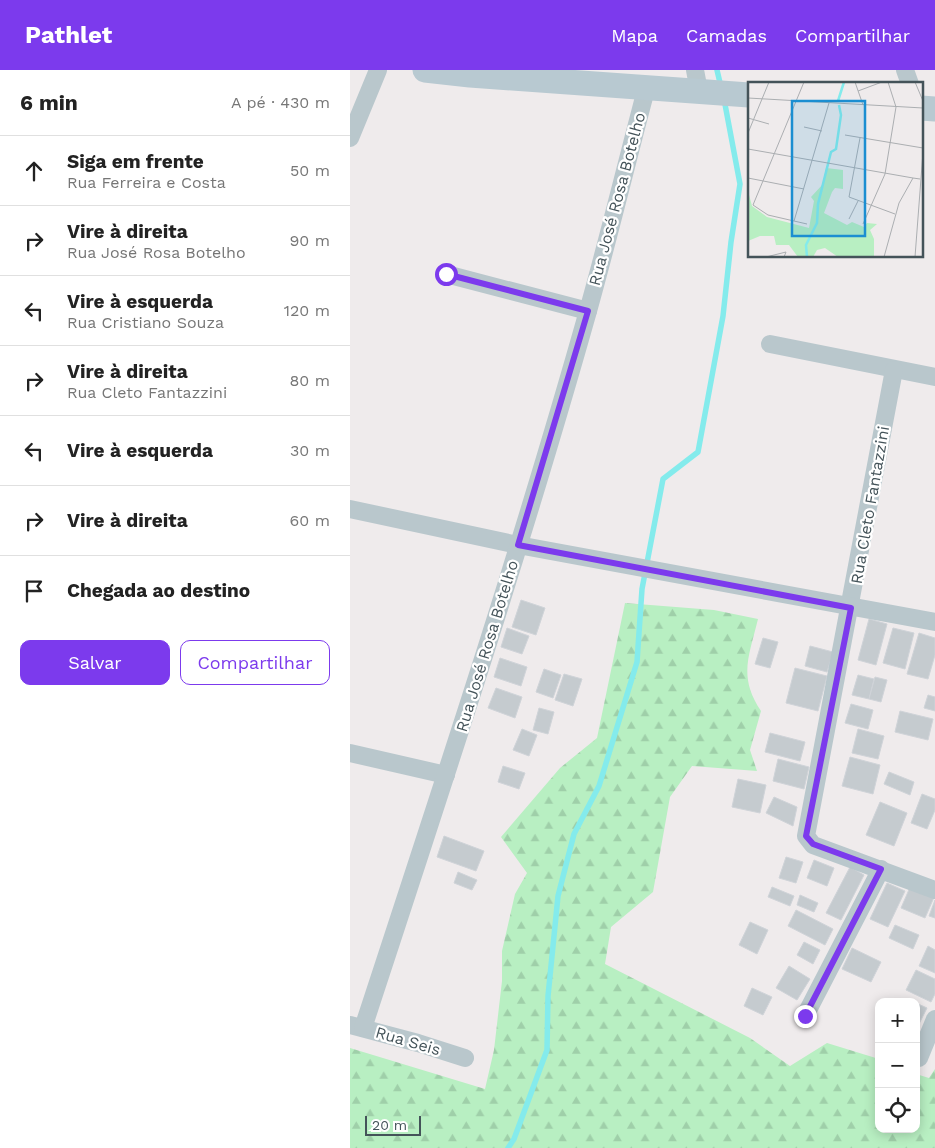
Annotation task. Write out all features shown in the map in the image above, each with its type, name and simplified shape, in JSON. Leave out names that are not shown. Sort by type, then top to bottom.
[{"type":"main road","points":[[425,70],[470,75],[647,86],[697,80],[748,95]]},
{"type":"main road","points":[[922,108],[935,108]]},
{"type":"street","points":[[350,138],[378,70]]},
{"type":"street","points":[[905,70],[909,82]]},
{"type":"street","name":"Rua José Rosa Botelho","points":[[356,1027],[446,775],[518,545],[588,311],[647,86]]},
{"type":"street","points":[[446,274],[588,311]]},
{"type":"street","points":[[770,344],[935,377]]},
{"type":"street","name":"Rua Cleto Fantazzini","points":[[881,869],[813,844],[808,840],[807,830],[851,608],[894,370]]},
{"type":"street","points":[[350,509],[518,545],[935,622]]},
{"type":"street","points":[[350,753],[446,775]]},
{"type":"street","points":[[805,1016],[881,869],[935,890]]},
{"type":"street","points":[[920,1056],[935,1019]]},
{"type":"street","name":"Rua Seis","points":[[356,1027],[465,1058]]},
{"type":"green space","points":[[625,603],[714,610],[758,619],[748,666],[750,687],[761,711],[750,750],[757,771],[692,766],[670,797],[653,892],[611,927],[605,964],[750,1038],[790,1066],[827,1043],[875,1058],[875,1133],[920,1133],[920,1075],[929,1078],[935,1069],[935,1148],[350,1148],[350,1048],[485,1089],[494,1050],[502,981],[502,951],[515,894],[527,873],[501,837],[560,768],[597,738]]},
{"type":"building","points":[[521,600],[545,608],[536,635],[512,627]]},
{"type":"building","points":[[869,619],[887,624],[876,665],[858,660]]},
{"type":"building","points":[[507,628],[529,636],[522,654],[501,647]]},
{"type":"building","points":[[893,628],[914,633],[905,669],[883,663]]},
{"type":"building","points":[[919,633],[935,638],[935,655],[928,679],[907,674]]},
{"type":"building","points":[[763,638],[778,642],[770,668],[755,664]]},
{"type":"building","points":[[810,646],[833,652],[827,672],[805,666]]},
{"type":"building","points":[[500,658],[527,667],[521,686],[494,677]]},
{"type":"building","points":[[795,668],[827,676],[818,711],[786,703]]},
{"type":"building","points":[[544,669],[561,675],[553,698],[536,692]]},
{"type":"building","points":[[564,674],[582,679],[573,706],[555,700]]},
{"type":"building","points":[[858,675],[874,679],[869,699],[852,695]]},
{"type":"building","points":[[875,677],[887,680],[881,702],[869,699]]},
{"type":"building","points":[[496,688],[522,697],[515,718],[488,708]]},
{"type":"building","points":[[928,695],[935,697],[935,711],[924,708]]},
{"type":"building","points":[[851,704],[873,710],[868,729],[845,723]]},
{"type":"building","points":[[539,708],[554,712],[548,734],[533,730]]},
{"type":"building","points":[[900,711],[933,719],[928,740],[895,732]]},
{"type":"building","points":[[522,729],[537,735],[529,756],[513,750]]},
{"type":"building","points":[[858,729],[884,736],[878,759],[852,753]]},
{"type":"building","points":[[770,733],[805,742],[800,761],[765,752]]},
{"type":"building","points":[[850,757],[880,765],[873,794],[842,786]]},
{"type":"building","points":[[778,759],[809,767],[804,789],[773,781]]},
{"type":"building","points":[[503,766],[525,773],[519,789],[498,782]]},
{"type":"building","points":[[889,772],[914,782],[910,795],[884,784]]},
{"type":"building","points":[[738,779],[766,785],[760,813],[732,807]]},
{"type":"building","points":[[922,794],[935,799],[935,810],[927,829],[911,823]]},
{"type":"building","points":[[774,797],[797,807],[793,826],[766,813]]},
{"type":"building","points":[[880,802],[907,813],[894,846],[866,835]]},
{"type":"building","points":[[444,836],[484,851],[476,871],[437,857]]},
{"type":"building","points":[[786,857],[803,862],[796,883],[779,878]]},
{"type":"building","points":[[814,860],[834,868],[827,886],[807,878]]},
{"type":"building","points":[[850,867],[864,875],[841,920],[826,913]]},
{"type":"building","points":[[458,872],[477,880],[472,890],[454,883]]},
{"type":"building","points":[[887,883],[905,891],[888,927],[870,919]]},
{"type":"building","points":[[911,885],[935,895],[925,918],[901,908]]},
{"type":"building","points":[[772,887],[794,896],[790,906],[768,897]]},
{"type":"building","points":[[800,895],[818,903],[814,912],[797,905]]},
{"type":"building","points":[[935,900],[935,918],[929,916]]},
{"type":"building","points":[[796,910],[833,929],[825,945],[788,926]]},
{"type":"building","points":[[750,922],[768,930],[757,954],[739,945]]},
{"type":"building","points":[[895,925],[919,935],[913,949],[889,938]]},
{"type":"building","points":[[804,942],[820,950],[813,964],[797,955]]},
{"type":"building","points":[[928,946],[935,950],[935,973],[919,966]]},
{"type":"building","points":[[852,948],[881,962],[871,982],[842,969]]},
{"type":"building","points":[[789,966],[810,979],[797,1000],[776,988]]},
{"type":"building","points":[[916,970],[935,979],[935,994],[931,1002],[906,990]]},
{"type":"building","points":[[752,988],[772,997],[763,1015],[744,1006]]},
{"type":"building","points":[[920,1005],[927,1008],[920,1022]]},
{"type":"waterway","points":[[717,70],[721,87]]},
{"type":"waterway","points":[[508,1148],[514,1139],[547,1050],[548,996],[558,896],[574,834],[599,786],[637,662],[642,589],[663,479],[698,452],[723,316],[731,242],[740,184],[724,99]]},
{"type":"route","points":[[446,274],[588,311],[518,545],[851,608],[806,836],[810,843],[881,869],[805,1016]]}]
